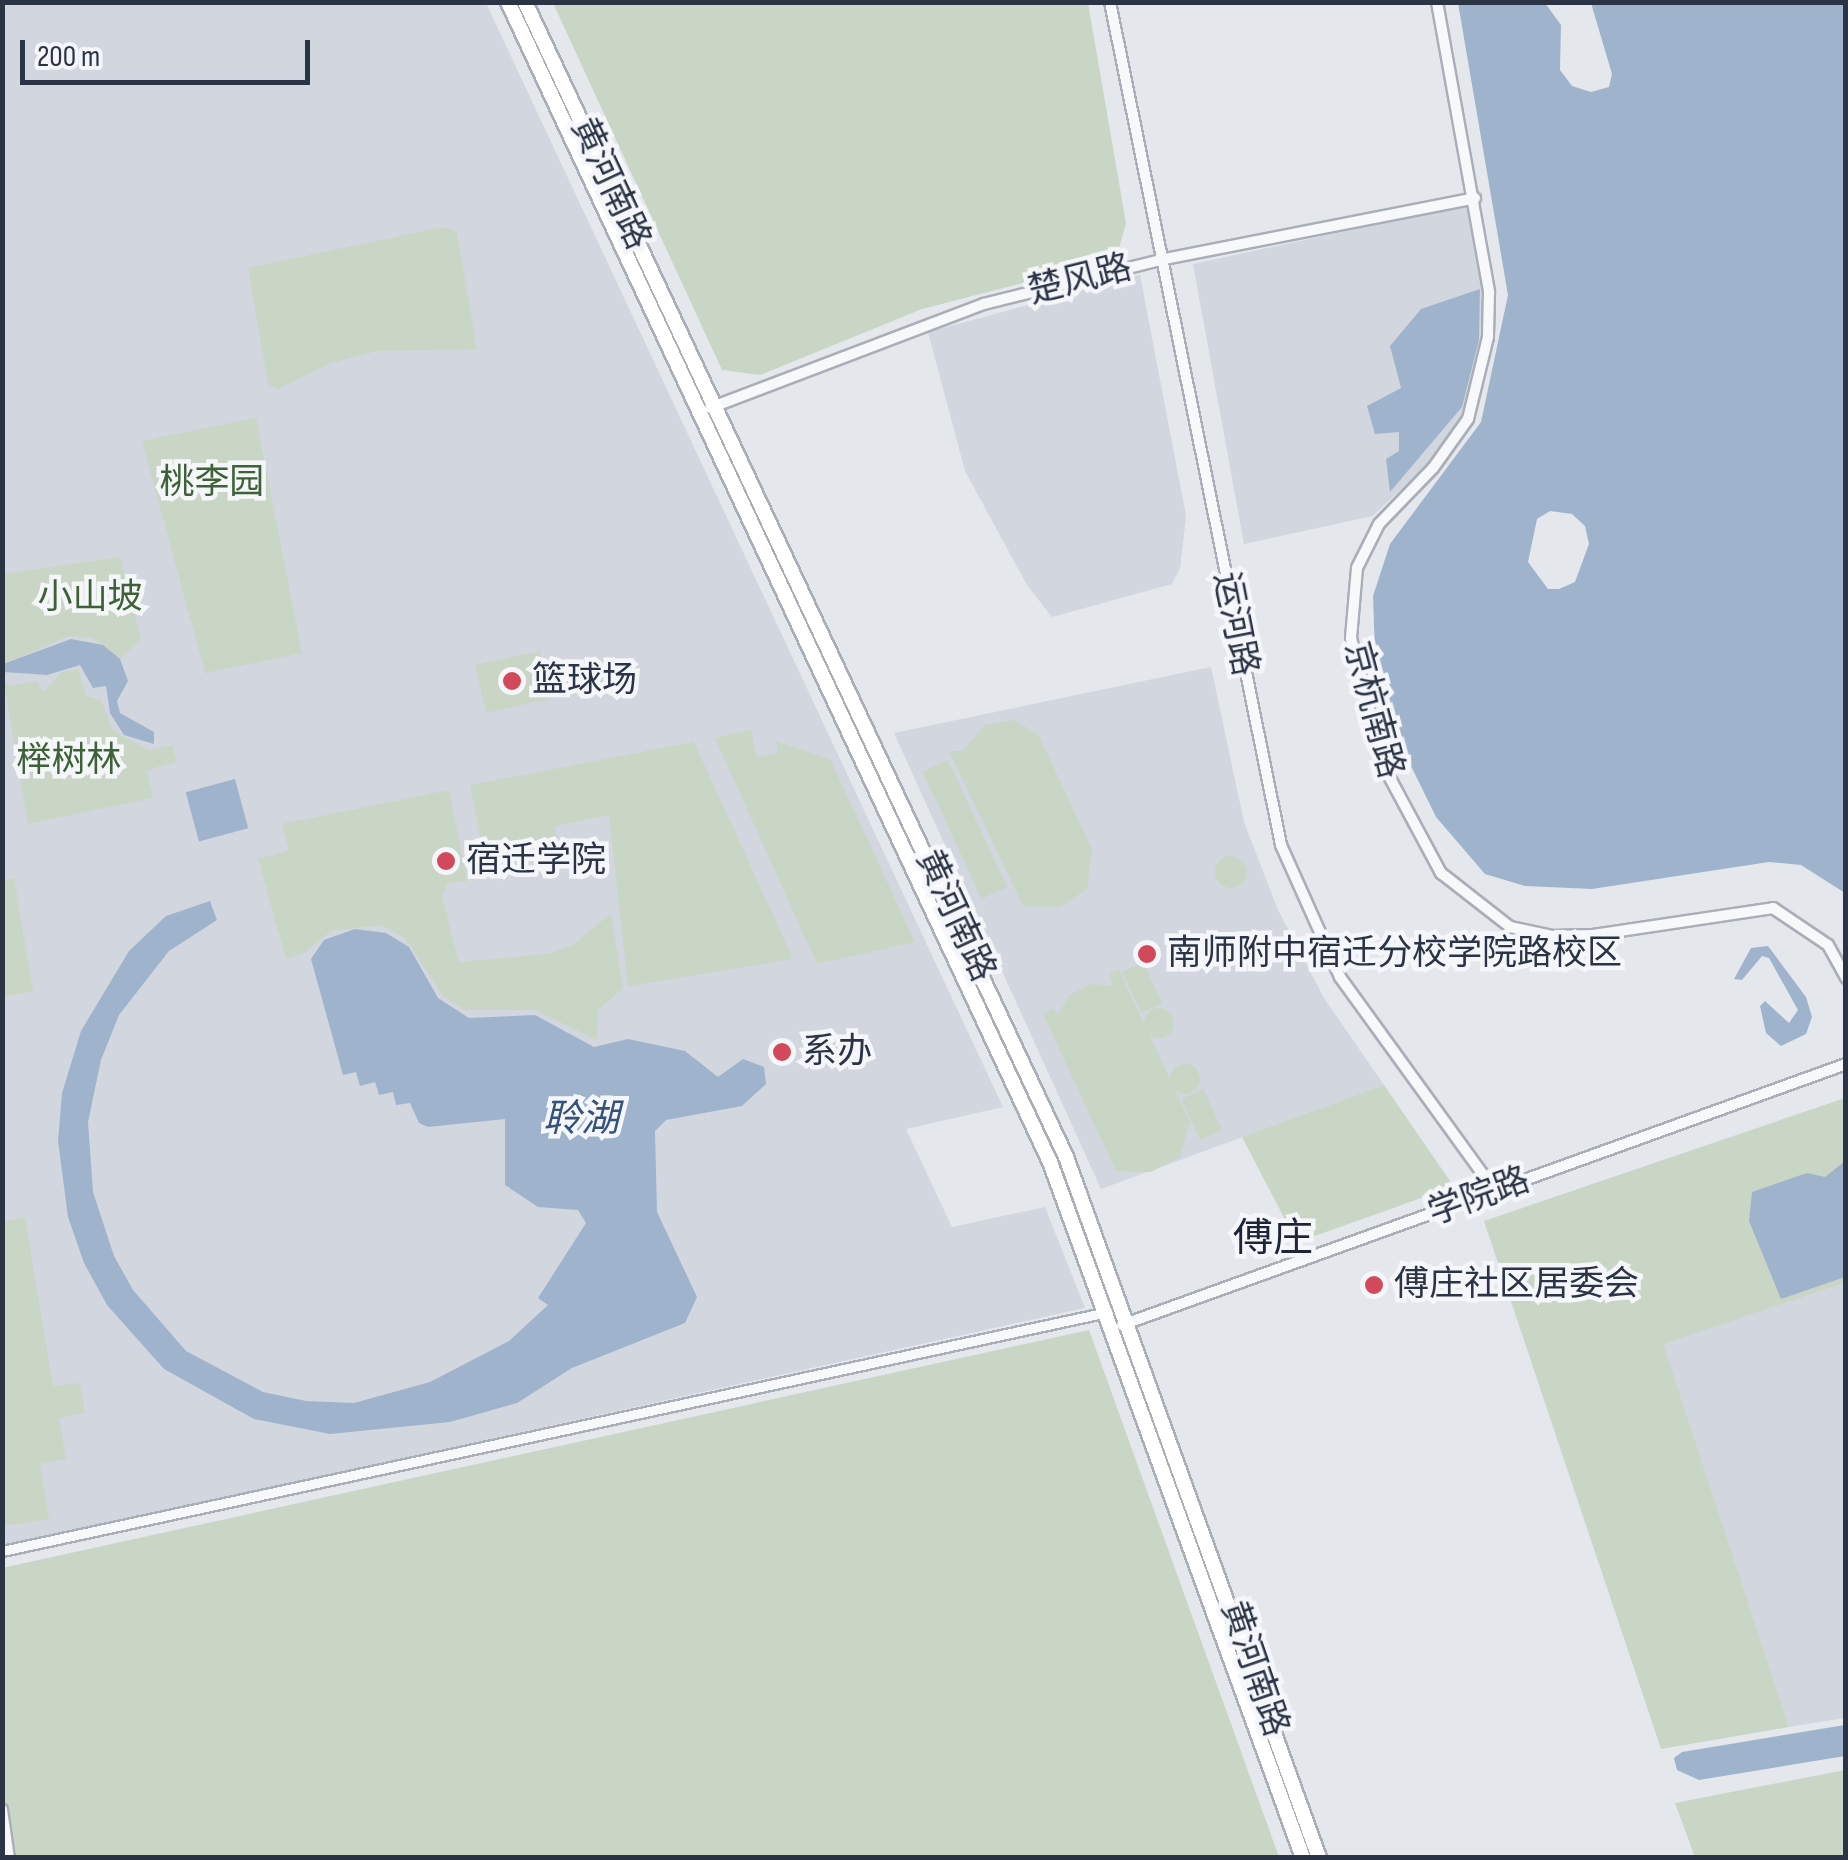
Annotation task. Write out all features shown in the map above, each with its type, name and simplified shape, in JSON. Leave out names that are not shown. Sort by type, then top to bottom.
[{"type":"main road","name":"黄河南路","points":[[508,2],[973,954],[1066,1157],[1127,1315],[1319,1858]]},
{"type":"main road","name":"黄河南路","points":[[525,2],[706,410],[1050,1162],[1303,1858]]},
{"type":"street","name":"运河路","points":[[1110,2],[1270,800],[1294,882],[1349,992],[1495,1190]]},
{"type":"street","name":"京杭南路","points":[[1437,2],[1489,292],[1478,392],[1468,419],[1434,468],[1379,524],[1362,552],[1349,614],[1373,736],[1418,842],[1440,873],[1510,927],[1552,936],[1594,935],[1773,908],[1796,917],[1828,945],[1846,978]]},
{"type":"street","name":"楚风路","points":[[706,410],[916,326],[1160,260],[1474,198]]},
{"type":"street","name":"学院路","points":[[1112,1329],[1127,1315],[1495,1190],[1846,1064]]},
{"type":"street","points":[[2,1552],[1106,1312],[1127,1315]]},
{"type":"street","points":[[2,1809],[9,1858]]},
{"type":"shaded area","name":"宿迁学院","points":[[2,3],[486,3],[1003,1107],[906,1129],[952,1227],[1045,1207],[1085,1308],[3,1546]]},
{"type":"shaded area","points":[[1472,204],[1485,315],[1463,415],[1429,462],[1373,516],[1244,544],[1193,264]]},
{"type":"shaded area","points":[[1140,275],[1186,516],[1180,568],[1172,584],[1052,617],[1027,585],[965,471],[928,332]]},
{"type":"shaded area","name":"南师附中宿迁分校学院路校区","points":[[1211,667],[1244,822],[1278,910],[1324,998],[1384,1085],[1101,1189],[894,733]]},
{"type":"shaded area","points":[[1845,1283],[1845,1718],[1789,1727],[1662,1344]]},
{"type":"green space","points":[[553,3],[1088,3],[1126,223],[1116,259],[922,309],[760,375],[722,370]]},
{"type":"green space","points":[[443,227],[457,232],[477,349],[377,351],[331,363],[278,389],[268,384],[248,268]]},
{"type":"green space","name":"桃李园","points":[[256,418],[302,653],[205,673],[142,441]]},
{"type":"green space","name":"小山坡","points":[[120,557],[141,639],[120,659],[93,638],[69,636],[3,664],[3,574]]},
{"type":"green space","name":"篮球场","points":[[540,651],[550,699],[486,713],[475,665]]},
{"type":"green space","name":"榉树林","points":[[78,669],[86,696],[101,700],[113,731],[149,750],[172,745],[177,762],[147,770],[153,798],[28,824],[3,677],[8,686],[37,681],[44,691],[62,672]]},
{"type":"green space","points":[[1013,720],[1038,734],[1092,849],[1087,889],[1060,907],[1023,906],[949,751],[962,751],[985,725]]},
{"type":"green space","points":[[751,730],[757,757],[778,753],[776,741],[830,759],[915,942],[817,964],[715,738]]},
{"type":"green space","points":[[694,742],[793,959],[628,986],[609,815],[555,826],[557,839],[483,853],[470,785]]},
{"type":"green space","points":[[948,760],[1007,887],[982,899],[923,772]]},
{"type":"green space","points":[[449,790],[467,881],[448,883],[442,895],[459,962],[548,954],[573,945],[611,913],[623,988],[598,1010],[597,1040],[535,1010],[464,1010],[443,996],[405,938],[381,925],[331,931],[304,953],[286,959],[258,859],[289,850],[282,824]]},
{"type":"green space","points":[[1231,856],[1242,861],[1247,872],[1242,883],[1231,888],[1220,883],[1215,872],[1220,861]]},
{"type":"green space","points":[[14,878],[33,991],[3,997],[3,880]]},
{"type":"green space","points":[[1143,962],[1162,1003],[1141,1013],[1122,972]]},
{"type":"green space","points":[[1119,970],[1190,1122],[1180,1157],[1151,1172],[1116,1171],[1043,1014],[1054,1008],[1058,1015],[1069,995],[1092,984],[1113,986],[1109,974]]},
{"type":"green space","points":[[1159,1008],[1169,1013],[1174,1023],[1169,1033],[1159,1038],[1149,1033],[1144,1023],[1149,1013]]},
{"type":"green space","points":[[1185,1064],[1199,1073],[1200,1079],[1191,1093],[1185,1094],[1171,1085],[1170,1079],[1179,1065]]},
{"type":"green space","points":[[1384,1085],[1450,1181],[1438,1192],[1312,1237],[1293,1235],[1242,1137]]},
{"type":"green space","points":[[1203,1089],[1222,1130],[1200,1140],[1181,1099]]},
{"type":"green space","points":[[1845,1098],[1845,1283],[1663,1344],[1789,1727],[1661,1749],[1484,1221]]},
{"type":"green space","points":[[25,1217],[53,1386],[80,1383],[85,1413],[59,1418],[66,1459],[40,1464],[49,1519],[3,1526],[3,1222]]},
{"type":"green space","points":[[1089,1330],[1279,1857],[3,1857],[2,1568]]},
{"type":"green space","points":[[1845,1770],[1845,1857],[1695,1857],[1675,1803]]},
{"type":"water","points":[[1458,3],[1545,3],[1561,25],[1560,70],[1572,86],[1591,92],[1609,87],[1612,74],[1591,3],[1845,3],[1845,893],[1801,865],[1769,862],[1592,889],[1525,886],[1485,874],[1436,817],[1411,766],[1375,653],[1373,596],[1390,544],[1481,422],[1508,295]],"holes":[[[1550,511],[1572,514],[1585,526],[1589,544],[1575,582],[1548,589],[1528,562],[1537,519]]]},
{"type":"water","points":[[1480,289],[1479,340],[1462,407],[1390,492],[1386,459],[1399,451],[1399,432],[1375,434],[1367,406],[1401,388],[1390,346],[1421,309]]},
{"type":"water","points":[[71,639],[103,645],[120,659],[128,681],[117,701],[120,713],[154,732],[154,744],[124,735],[110,713],[106,686],[93,688],[80,665],[47,675],[3,672],[3,664]]},
{"type":"water","points":[[235,779],[248,828],[199,841],[186,792]]},
{"type":"water","name":"聆湖","points":[[210,901],[217,920],[169,951],[119,1015],[101,1060],[88,1122],[93,1192],[114,1256],[133,1290],[186,1351],[263,1392],[306,1401],[354,1403],[430,1382],[509,1341],[548,1305],[538,1298],[586,1223],[578,1210],[538,1207],[505,1185],[505,1119],[428,1127],[419,1123],[410,1103],[396,1105],[393,1092],[379,1095],[375,1082],[360,1086],[356,1072],[343,1075],[311,959],[324,940],[355,929],[386,933],[409,947],[438,998],[469,1018],[535,1015],[594,1047],[628,1039],[685,1051],[718,1077],[743,1059],[764,1067],[766,1084],[742,1106],[666,1120],[655,1131],[657,1212],[697,1297],[685,1323],[572,1368],[517,1403],[450,1422],[330,1434],[254,1419],[164,1369],[107,1305],[84,1263],[68,1217],[58,1141],[62,1093],[81,1031],[129,951],[166,916]]},
{"type":"water","points":[[1768,946],[1806,997],[1812,1017],[1806,1034],[1781,1046],[1766,1033],[1760,1006],[1765,1001],[1789,1023],[1798,1010],[1769,958],[1762,956],[1742,980],[1734,979],[1751,948]]},
{"type":"water","points":[[1845,1161],[1845,1277],[1781,1299],[1749,1221],[1752,1192],[1807,1173],[1825,1177]]},
{"type":"water","points":[[1845,1725],[1845,1756],[1699,1780],[1677,1770],[1674,1758],[1682,1752]]},
{"type":"place","name":"篮球场","points":[[512,681]]},
{"type":"place","name":"宿迁学院","points":[[446,861]]},
{"type":"place","name":"南师附中宿迁分校学院路校区","points":[[1147,954]]},
{"type":"place","name":"系办","points":[[782,1052]]},
{"type":"place","name":"傅庄社区居委会","points":[[1374,1285]]},
{"type":"district","name":"傅庄","points":[[1273,1239]]}]
